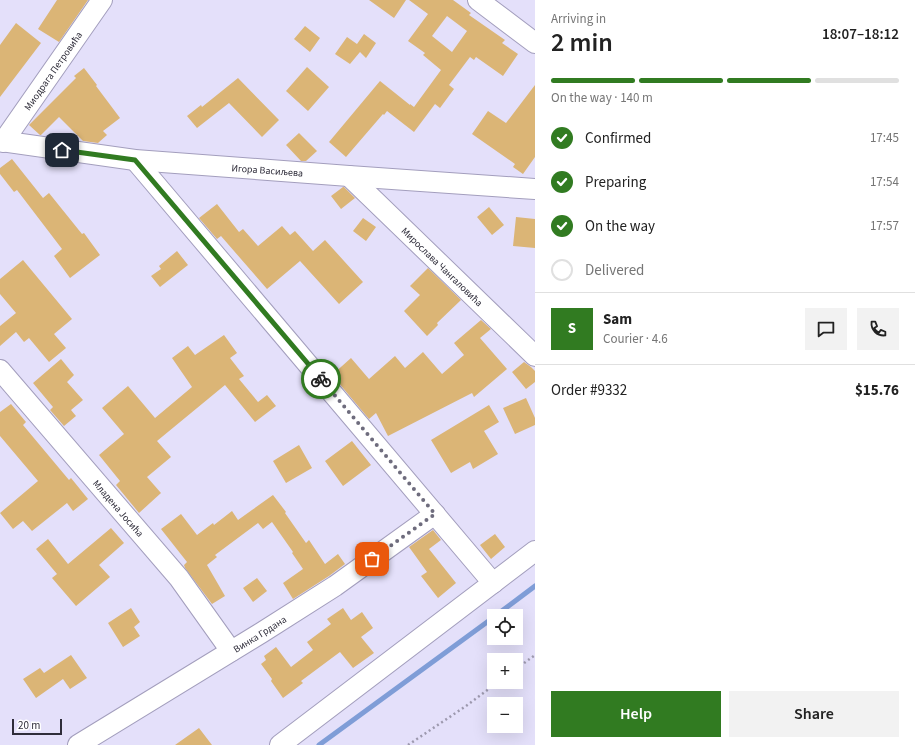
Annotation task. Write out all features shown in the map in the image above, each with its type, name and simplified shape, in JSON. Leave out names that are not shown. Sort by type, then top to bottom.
[{"type":"street","name":"Миодрага Петровића","points":[[2,141],[102,0]]},
{"type":"street","points":[[478,0],[535,44]]},
{"type":"street","name":"Игора Васиљева","points":[[2,141],[135,160],[535,189]]},
{"type":"street","points":[[135,160],[493,583]]},
{"type":"street","name":"Мирослава Чангаловића","points":[[349,176],[535,356]]},
{"type":"street","name":"Младена Јосића","points":[[0,370],[179,578],[231,651]]},
{"type":"street","name":"Винка Грдана","points":[[78,745],[335,586],[435,514]]},
{"type":"street","points":[[280,745],[535,551]]},
{"type":"path","points":[[523,664],[535,655]]},
{"type":"path","points":[[408,745],[489,689]]},
{"type":"building","points":[[57,0],[88,0],[59,42],[38,29]]},
{"type":"building","points":[[369,0],[406,0],[394,18]]},
{"type":"building","points":[[409,0],[453,0],[471,13],[469,15],[505,40],[502,43],[518,54],[503,76],[476,57],[474,60],[470,57],[449,85],[454,89],[440,108],[435,104],[414,132],[387,111],[346,157],[329,142],[380,81],[414,107],[441,70],[423,55],[425,53],[408,41],[428,14]],"holes":[[[447,16],[467,31],[452,52],[432,36]]]},
{"type":"building","points":[[16,23],[41,43],[0,97],[0,45]]},
{"type":"building","points":[[305,26],[320,38],[310,52],[294,39]]},
{"type":"building","points":[[364,34],[376,43],[366,58],[360,52],[350,64],[335,54],[347,37],[357,44]]},
{"type":"building","points":[[307,67],[329,87],[308,111],[286,91]]},
{"type":"building","points":[[84,68],[120,118],[103,131],[107,135],[98,143],[83,141],[59,117],[40,135],[29,125],[76,78],[74,76]]},
{"type":"building","points":[[238,78],[279,120],[262,137],[229,103],[197,128],[187,116],[201,105],[202,107]]},
{"type":"building","points":[[535,85],[535,157],[523,174],[513,167],[515,164],[472,134],[488,111],[506,123]]},
{"type":"building","points":[[299,133],[317,151],[306,161],[301,161],[286,145]]},
{"type":"building","points":[[12,159],[43,198],[49,193],[82,234],[84,233],[100,255],[70,278],[54,256],[62,249],[17,190],[14,192],[0,174],[0,168]]},
{"type":"building","points":[[343,187],[355,198],[341,209],[331,196]]},
{"type":"building","points":[[217,204],[239,232],[243,229],[258,246],[282,226],[290,235],[295,231],[313,251],[325,240],[363,282],[339,304],[300,261],[267,289],[221,236],[217,239],[199,218]]},
{"type":"building","points":[[489,207],[504,225],[492,235],[477,217]]},
{"type":"building","points":[[516,217],[535,219],[535,248],[513,246]]},
{"type":"building","points":[[363,218],[376,227],[366,241],[353,231]]},
{"type":"building","points":[[177,251],[188,265],[160,287],[151,276],[161,269],[159,266]]},
{"type":"building","points":[[23,260],[72,319],[54,334],[66,348],[49,362],[29,338],[24,342],[16,332],[0,346],[0,326],[16,313],[0,294],[0,279]]},
{"type":"building","points":[[428,268],[461,300],[437,323],[438,325],[427,336],[404,311],[420,295],[410,286]]},
{"type":"building","points":[[481,320],[491,329],[480,338],[507,369],[474,397],[472,393],[388,436],[376,413],[369,419],[332,375],[351,358],[369,379],[395,356],[405,368],[423,352],[442,374],[464,355],[454,343]]},
{"type":"building","points":[[224,335],[237,353],[230,358],[244,376],[239,379],[258,402],[267,395],[276,406],[255,422],[225,385],[157,441],[171,457],[147,477],[161,493],[139,513],[116,485],[120,481],[99,455],[124,434],[102,408],[128,386],[155,418],[192,387],[172,358],[188,346],[195,355]]},
{"type":"building","points":[[61,359],[74,375],[67,382],[83,400],[71,410],[76,416],[64,426],[50,410],[53,407],[33,383]]},
{"type":"building","points":[[524,362],[535,371],[535,382],[526,389],[512,372]]},
{"type":"building","points":[[526,398],[535,418],[535,425],[515,434],[503,408]]},
{"type":"building","points":[[11,404],[26,422],[23,425],[69,480],[71,478],[88,499],[73,511],[67,503],[32,531],[23,521],[13,529],[0,513],[38,481],[0,436],[0,412]]},
{"type":"building","points":[[489,405],[499,422],[484,431],[498,454],[473,469],[470,462],[451,473],[431,440]]},
{"type":"building","points":[[352,441],[371,465],[343,486],[325,461]]},
{"type":"building","points":[[299,445],[312,468],[286,483],[273,461]]},
{"type":"building","points":[[273,495],[306,543],[309,540],[325,564],[338,554],[345,564],[293,599],[283,583],[303,569],[272,522],[263,529],[258,523],[215,555],[217,557],[207,565],[225,596],[212,604],[185,568],[184,565],[187,562],[161,529],[181,514],[197,535],[213,523],[214,525],[232,511],[238,520]]},
{"type":"building","points":[[111,528],[124,543],[99,565],[110,577],[76,606],[52,578],[57,574],[36,549],[48,539],[68,564]]},
{"type":"building","points":[[433,530],[441,540],[429,549],[456,583],[438,598],[421,576],[427,572],[409,547]]},
{"type":"building","points":[[495,534],[505,547],[491,559],[480,545]]},
{"type":"building","points":[[257,578],[267,591],[253,602],[243,588]]},
{"type":"building","points":[[131,608],[140,622],[134,627],[140,636],[123,647],[108,623]]},
{"type":"building","points":[[343,608],[351,620],[362,612],[373,628],[361,637],[374,653],[353,668],[340,652],[301,681],[303,683],[283,698],[261,664],[266,660],[264,656],[276,647],[291,667],[313,650],[307,642],[331,624],[327,619]]},
{"type":"building","points":[[71,655],[87,678],[70,689],[63,679],[36,698],[23,679],[40,668],[44,673]]},
{"type":"building","points":[[199,728],[212,745],[175,745]]},
{"type":"waterway","points":[[504,609],[535,586]]},
{"type":"waterway","points":[[319,745],[487,622]]},
{"type":"way so far","points":[[321,379],[435,514],[372,559]]},
{"type":"route","points":[[62,150],[135,160],[321,379]]}]
